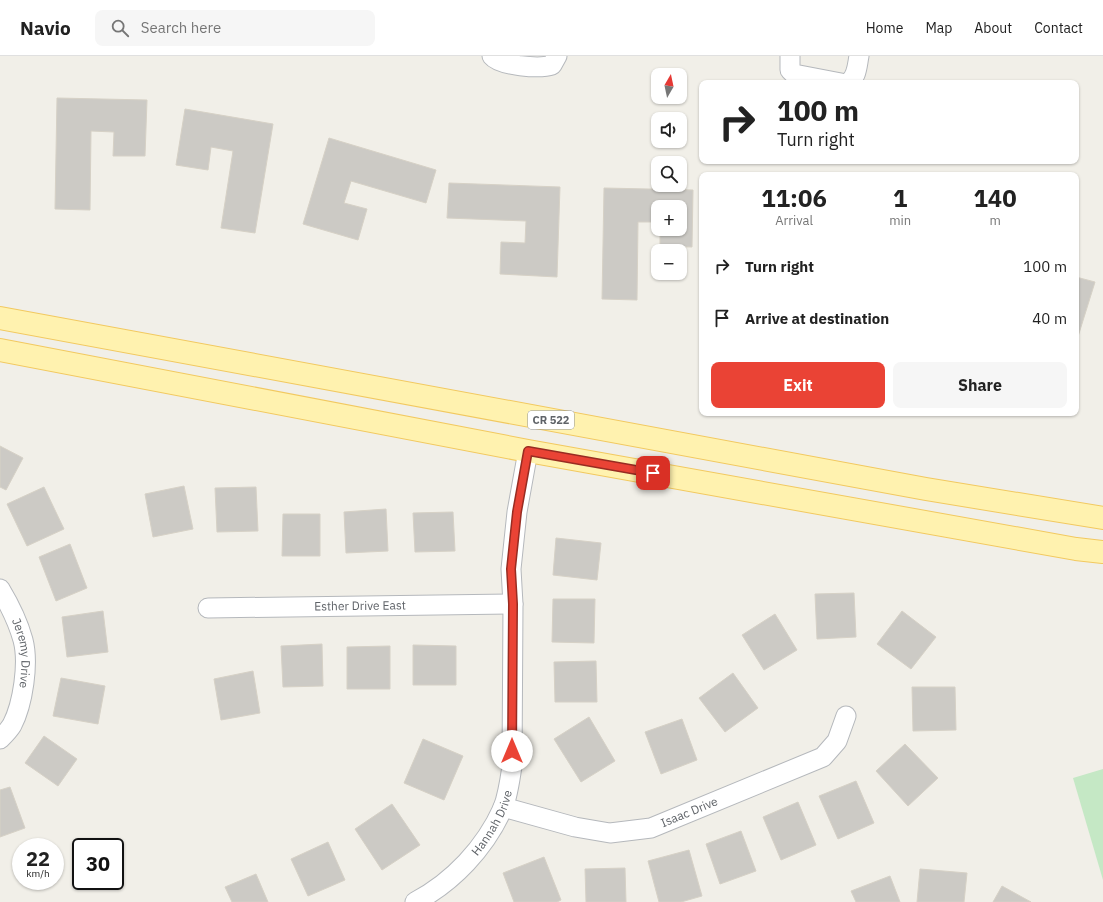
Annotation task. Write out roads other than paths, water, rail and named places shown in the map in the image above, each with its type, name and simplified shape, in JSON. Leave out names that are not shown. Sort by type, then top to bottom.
[{"type":"main road","name":"CR 522","points":[[0,318],[910,486],[1103,518]]},
{"type":"main road","points":[[0,350],[528,451],[1076,549],[1103,552]]},
{"type":"street","points":[[492,56],[495,59],[518,65],[546,66],[552,64],[557,56]]},
{"type":"street","points":[[790,56],[790,70],[794,74],[826,80]]},
{"type":"street","points":[[852,80],[856,72],[859,56]]},
{"type":"street","name":"Hannah Drive","points":[[415,902],[436,891],[456,874],[488,835],[503,808],[508,791],[512,766],[513,604],[511,569],[517,512],[528,451]]},
{"type":"street","name":"Jeremy Drive","points":[[0,589],[9,603],[23,640],[25,677],[19,705],[12,725],[0,740]]},
{"type":"street","name":"Esther Drive East","points":[[208,608],[513,604]]},
{"type":"street","name":"Isaac Drive","points":[[503,808],[575,827],[610,832],[651,828],[823,757],[836,741],[846,716]]}]
